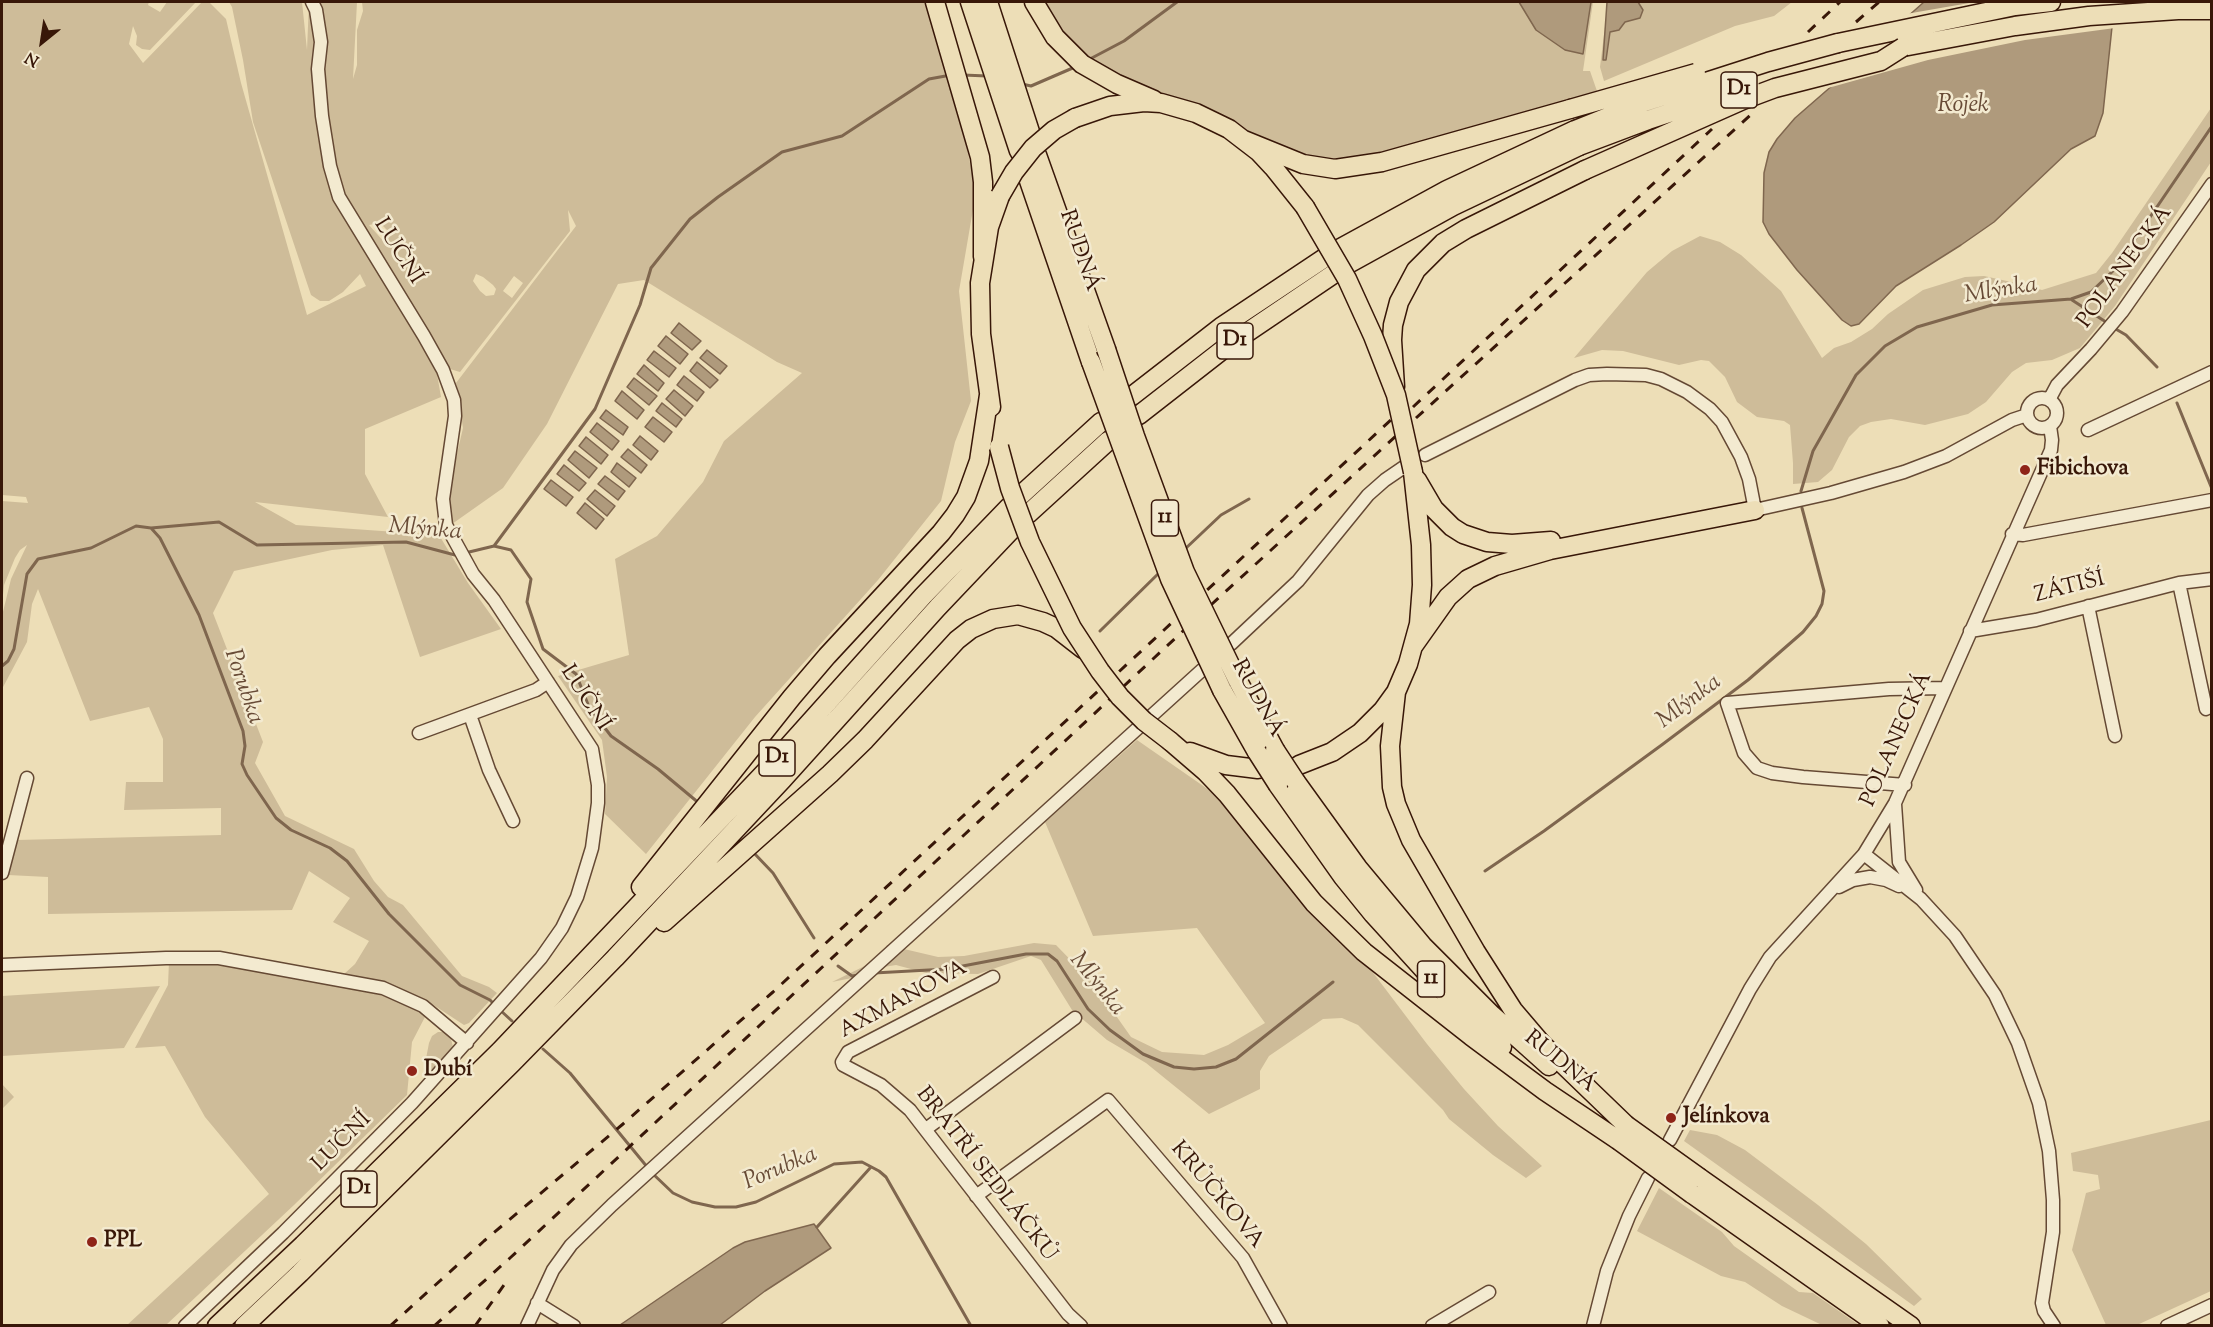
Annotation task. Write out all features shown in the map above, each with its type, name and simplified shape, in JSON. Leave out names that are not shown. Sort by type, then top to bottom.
[{"type":"highway","points":[[935,2],[980,157],[983,191],[983,257]]},
{"type":"highway","points":[[970,2],[1019,151]]},
{"type":"highway","name":"RUDNÁ","points":[[988,2],[1091,362],[1170,579],[1230,686],[1278,785],[1343,877],[1416,963],[1518,1062],[1622,1133]]},
{"type":"highway","points":[[1034,2],[1054,37],[1082,64],[1117,84],[1161,103],[1196,113],[1221,125],[1244,140],[1274,167],[1305,207],[1332,251],[1356,297],[1396,395]]},
{"type":"highway","name":"D1","points":[[1132,396],[1221,327],[1337,261],[1447,190],[1577,138],[1666,95],[1838,42],[2015,6],[2051,2]]},
{"type":"highway","name":"D1","points":[[1577,138],[1648,120],[1774,78],[1903,47],[2015,26],[2089,16],[2211,10]]},
{"type":"highway","points":[[1244,140],[1304,164],[1335,169],[1382,162],[1811,42],[1838,42]]},
{"type":"highway","points":[[1297,774],[1347,744],[1372,722],[1396,692],[1408,664],[1419,624],[1422,585],[1421,498],[1409,469],[1396,395],[1392,340],[1393,325],[1404,289],[1416,270],[1443,243],[1466,229],[1585,170],[1743,100],[1775,88],[1881,61],[1903,47]]},
{"type":"highway","points":[[1161,103],[1118,104],[1094,110],[1054,130],[1033,148],[1014,172],[1000,196],[989,227],[980,283],[981,334],[989,395],[991,447],[1033,550],[1060,608],[1120,697],[1144,721],[1206,772],[1227,794],[1314,903],[1364,952],[1480,1043],[1545,1091],[1622,1133]]},
{"type":"highway","name":"RUDNÁ","points":[[1031,154],[1106,350],[1185,572],[1230,686]]},
{"type":"highway","name":"D1","points":[[1139,415],[1337,261]]},
{"type":"highway","name":"D1","points":[[549,1012],[923,596],[1015,501],[1101,422]]},
{"type":"highway","name":"D1","points":[[244,1326],[300,1273],[549,1012],[782,780],[938,607],[1022,520],[1108,441]]},
{"type":"highway","points":[[549,1012],[563,973],[659,866],[827,656],[941,533],[955,515],[991,447]]},
{"type":"highway","points":[[1421,498],[1452,527],[1475,539],[1487,542],[1524,543],[1657,529]]},
{"type":"highway","points":[[1414,645],[1448,597],[1481,572],[1522,557],[1755,510]]},
{"type":"highway","points":[[549,1012],[613,971],[683,903],[830,774],[865,740],[957,640],[983,622],[1018,615],[1043,622],[1056,628],[1091,657]]},
{"type":"highway","points":[[1396,692],[1390,746],[1392,787],[1396,804],[1411,840],[1476,952],[1513,1010],[1622,1133]]},
{"type":"highway","points":[[1170,741],[1226,765],[1264,757]]},
{"type":"highway","name":"RUDNÁ","points":[[1264,757],[1297,774],[1364,876],[1423,946],[1529,1049],[1568,1081],[1622,1133]]},
{"type":"highway","name":"D1","points":[[217,1326],[506,1057]]},
{"type":"highway","name":"11","points":[[1622,1133],[1696,1186],[1880,1326]]},
{"type":"highway","name":"11","points":[[1696,1186],[1911,1326]]},
{"type":"street","name":"LUČNÍ","points":[[185,1326],[283,1233],[400,1115],[541,958],[562,928],[578,897],[592,848],[596,819],[598,785],[592,749],[494,600],[473,574],[450,532],[444,515],[443,499],[455,416],[454,400],[443,370],[424,336],[339,197],[330,166],[322,116],[318,69],[321,42],[316,10],[312,2]]},
{"type":"street","name":"POLANECKÁ","points":[[2049,400],[2057,385],[2122,312],[2211,184]]},
{"type":"street","points":[[2088,430],[2211,372]]},
{"type":"street","points":[[1425,455],[1575,380],[1589,375],[1646,375],[1687,392],[1710,409],[1722,422],[1741,457],[1749,479],[1755,510],[1831,493],[1904,472],[1946,456],[2012,420],[2027,415]]},
{"type":"street","points":[[2049,400],[2057,413],[2055,419],[2050,426],[2043,428],[2034,426],[2029,422],[2028,408],[2034,401],[2049,400]]},
{"type":"street","name":"POLANECKÁ","points":[[1670,1140],[1750,989],[1770,957],[1864,854],[1905,785],[1945,688],[2049,454],[2052,440],[2050,426]]},
{"type":"street","points":[[1231,644],[1298,581],[1368,495],[1409,469]]},
{"type":"street","points":[[2012,534],[2023,535],[2211,500]]},
{"type":"street","name":"ZÁTIŠÍ","points":[[1970,631],[2036,620],[2179,583],[2211,579]]},
{"type":"street","points":[[2179,583],[2206,709]]},
{"type":"street","points":[[2088,606],[2115,736]]},
{"type":"street","points":[[527,1326],[553,1270],[571,1245],[638,1181],[1203,670]]},
{"type":"street","points":[[419,733],[536,690],[548,682]]},
{"type":"street","points":[[1905,785],[1803,777],[1772,773],[1757,768],[1744,753],[1727,703],[1889,689],[1945,688]]},
{"type":"street","points":[[470,716],[489,770],[513,821]]},
{"type":"street","points":[[2,873],[27,777]]},
{"type":"street","points":[[1895,803],[1899,861],[1921,899]]},
{"type":"street","points":[[1864,854],[1921,899],[1955,936],[2005,1013],[2030,1073],[2046,1134],[2051,1170],[2053,1233],[2042,1297],[2044,1311],[2054,1326]]},
{"type":"street","points":[[1833,889],[1853,880],[1870,877],[1886,880],[1921,899]]},
{"type":"street","points":[[2,966],[166,958],[219,958],[383,988],[423,1006],[467,1043]]},
{"type":"street","name":"AXMANOVA","points":[[843,1065],[843,1058],[848,1052],[993,977]]},
{"type":"street","points":[[926,1129],[1075,1018]]},
{"type":"street","name":"BRATŘÍ SEDLÁČKŮ","points":[[843,1065],[887,1089],[910,1110],[1068,1314],[1081,1326]]},
{"type":"street","name":"KRŮČKOVA","points":[[976,1196],[1108,1100],[1243,1257],[1281,1326]]},
{"type":"street","points":[[1593,1326],[1606,1271],[1648,1178]]},
{"type":"street","points":[[1432,1326],[1489,1293]]},
{"type":"street","points":[[537,1303],[574,1326]]},
{"type":"street","points":[[2167,1326],[2211,1305]]},
{"type":"shaded area","points":[[2,2],[149,2],[148,5],[160,12],[167,2],[196,2],[150,50],[136,45],[137,36],[133,26],[129,44],[143,63],[202,2],[209,2],[226,19],[241,83],[307,315],[366,286],[360,274],[343,292],[329,301],[320,301],[311,295],[253,122],[243,60],[229,2],[302,2],[307,50],[309,2],[357,2],[353,79],[357,65],[357,30],[363,11],[362,2],[928,2],[956,96],[976,192],[959,291],[971,401],[955,442],[941,501],[878,580],[755,717],[646,854],[605,814],[607,777],[602,740],[558,676],[629,655],[615,559],[657,536],[703,482],[724,441],[802,373],[777,362],[644,280],[618,284],[547,424],[503,488],[452,524],[448,511],[449,488],[463,428],[456,383],[576,226],[568,210],[570,231],[460,372],[450,369],[433,338],[418,340],[437,374],[441,397],[365,429],[365,474],[388,517],[255,502],[296,525],[439,535],[468,583],[501,629],[420,657],[383,545],[332,550],[234,571],[213,613],[263,742],[255,763],[285,816],[354,849],[374,881],[388,897],[403,905],[462,976],[489,987],[497,993],[469,1023],[464,1025],[432,1004],[391,984],[343,975],[355,964],[369,941],[333,922],[350,898],[309,871],[292,910],[48,914],[48,877],[8,875],[17,840],[221,835],[221,808],[124,810],[126,782],[163,782],[163,739],[149,707],[90,721],[38,589],[32,604],[27,642],[2,689],[2,616],[11,579],[27,545],[15,558],[4,585],[2,605],[2,501],[28,503],[26,497],[2,495]],"holes":[[[369,225],[383,226],[387,230],[389,236],[386,244]],[[476,274],[483,277],[496,289],[494,295],[486,296],[473,281]],[[514,276],[523,283],[512,298],[503,291]]]},
{"type":"shaded area","points":[[1034,2],[1175,2],[1153,20],[1177,2],[1593,2],[1583,71],[1590,71],[1598,94],[1335,169],[1097,74]]},
{"type":"shaded area","points":[[1608,2],[1792,2],[1774,16],[1735,26],[1604,81],[1600,67]]},
{"type":"shaded area","points":[[2211,108],[2211,162],[2115,306],[2080,348],[2052,360],[2026,363],[2012,372],[1986,402],[1968,414],[1925,425],[1891,419],[1860,426],[1849,437],[1832,470],[1818,482],[1793,484],[1790,425],[1784,421],[1757,417],[1737,402],[1725,377],[1709,361],[1701,360],[1679,365],[1623,351],[1602,350],[1574,358],[1647,272],[1672,251],[1700,236],[1720,242],[1741,255],[1781,291],[1822,358],[1834,348],[1851,342],[1872,329],[1888,314],[1923,290],[1965,277],[1984,276],[2042,290],[2096,273]]},
{"type":"shaded area","points":[[1137,740],[1222,799],[1264,850],[1311,914],[1368,966],[1464,1089],[1498,1126],[1542,1166],[1526,1178],[1493,1155],[1449,1119],[1443,1110],[1358,1025],[1342,1018],[1323,1019],[1269,1056],[1260,1071],[1260,1089],[1209,1114],[1146,1063],[1107,1040],[1072,1010],[1041,960],[1031,956],[978,974],[926,973],[896,965],[871,969],[857,977],[832,982],[879,959],[887,945],[938,957],[964,956],[1034,943],[1056,945],[1093,983],[1131,1037],[1162,1052],[1204,1055],[1228,1045],[1265,1023],[1197,928],[1093,936],[1045,822]]},
{"type":"shaded area","points":[[169,962],[226,962],[349,985],[393,999],[426,1015],[412,1042],[407,1095],[166,1325],[126,1326],[269,1194],[205,1117],[165,1046],[135,1048],[168,985]]},
{"type":"shaded area","points":[[160,986],[124,1048],[2,1056],[2,996]]},
{"type":"shaded area","points":[[438,1032],[450,1035],[453,1047],[430,1074],[427,1074],[424,1069],[429,1043],[432,1036]]},
{"type":"shaded area","points":[[2,1084],[14,1097],[2,1109]]},
{"type":"shaded area","points":[[2211,1120],[2211,1291],[2137,1325],[2106,1325],[2072,1250],[2086,1193],[2100,1189],[2098,1175],[2073,1171],[2071,1153]]},
{"type":"shaded area","points":[[1690,1130],[1717,1135],[1745,1150],[1866,1244],[1922,1299],[1914,1306],[1684,1141]]},
{"type":"shaded area","points":[[1659,1188],[1722,1232],[1734,1246],[1799,1292],[1813,1293],[1859,1325],[1822,1325],[1782,1306],[1745,1282],[1721,1276],[1637,1231]]},
{"type":"water","points":[[1519,2],[1591,2],[1583,54],[1565,50],[1536,30]]},
{"type":"water","points":[[1607,2],[1638,2],[1643,10],[1640,18],[1625,22],[1619,30],[1610,32],[1606,60],[1603,60]]},
{"type":"water","name":"Rojek","points":[[1924,2],[2121,2],[2112,27],[2103,113],[2095,136],[2071,149],[1994,222],[1896,286],[1859,324],[1851,326],[1842,320],[1797,270],[1769,234],[1763,222],[1764,173],[1769,152],[1795,118],[1849,71],[1869,60],[1880,41]]},
{"type":"water","points":[[679,323],[701,341],[692,350],[671,333]]},
{"type":"water","points":[[666,336],[688,354],[680,364],[658,346]]},
{"type":"water","points":[[707,350],[727,366],[720,374],[700,358]]},
{"type":"water","points":[[654,351],[676,368],[669,377],[647,360]]},
{"type":"water","points":[[697,362],[718,380],[710,388],[690,371]]},
{"type":"water","points":[[644,365],[664,383],[658,391],[637,374]]},
{"type":"water","points":[[684,376],[704,392],[697,401],[677,385]]},
{"type":"water","points":[[634,378],[657,396],[649,405],[627,387]]},
{"type":"water","points":[[674,390],[693,406],[685,416],[666,399]]},
{"type":"water","points":[[622,391],[644,410],[637,419],[615,401]]},
{"type":"water","points":[[662,403],[682,419],[676,427],[656,411]]},
{"type":"water","points":[[606,410],[628,427],[623,435],[600,418]]},
{"type":"water","points":[[653,417],[672,432],[664,442],[645,427]]},
{"type":"water","points":[[597,423],[619,441],[612,450],[590,432]]},
{"type":"water","points":[[640,436],[658,451],[651,460],[633,445]]},
{"type":"water","points":[[586,437],[608,455],[601,464],[579,446]]},
{"type":"water","points":[[628,449],[647,465],[641,473],[621,457]]},
{"type":"water","points":[[575,451],[597,468],[589,478],[568,460]]},
{"type":"water","points":[[617,463],[636,478],[629,487],[611,472]]},
{"type":"water","points":[[564,465],[586,483],[579,491],[557,474]]},
{"type":"water","points":[[605,476],[625,491],[618,500],[598,484]]},
{"type":"water","points":[[551,480],[573,497],[566,506],[544,489]]},
{"type":"water","points":[[595,490],[615,506],[607,516],[587,499]]},
{"type":"water","points":[[585,503],[604,519],[596,529],[577,513]]},
{"type":"water","points":[[814,1224],[831,1248],[765,1291],[720,1325],[620,1325],[733,1248],[745,1242]]},
{"type":"pier","points":[[1975,2],[2124,2],[2115,28],[2025,40],[1928,60],[1821,90],[1848,69],[1867,58],[1878,39],[1906,14]]},
{"type":"waterway","points":[[1088,60],[1124,41],[1177,2]]},
{"type":"waterway","points":[[1022,84],[1031,86],[1075,67]]},
{"type":"waterway","points":[[494,546],[595,409],[640,305],[651,268],[690,219],[782,152],[842,136],[929,79],[951,75]]},
{"type":"waterway","points":[[963,75],[987,76]]},
{"type":"waterway","name":"Mlýnka","points":[[1801,491],[1813,451],[1856,375],[1885,346],[1917,327],[1992,305],[2071,299],[2091,292],[2114,270],[2212,126]]},
{"type":"waterway","points":[[2072,300],[2109,324]]},
{"type":"waterway","points":[[2114,328],[2126,335],[2157,367]]},
{"type":"waterway","points":[[2177,403],[2212,489]]},
{"type":"waterway","points":[[1185,549],[1221,515],[1249,499]]},
{"type":"waterway","name":"Mlýnka","points":[[1485,871],[1663,744],[1748,680],[1803,632],[1816,616],[1822,604],[1824,591],[1802,508]]},
{"type":"waterway","name":"Mlýnka","points":[[151,528],[219,522],[257,545],[406,542],[455,555],[459,554]]},
{"type":"waterway","name":"Porubka","points":[[2,666],[8,661],[14,649],[27,574],[38,559],[91,548],[136,526],[151,528],[160,538],[199,615],[243,731],[245,746],[242,764],[276,818],[291,830],[330,848],[347,861],[389,914],[460,985],[490,1000],[495,1005]]},
{"type":"waterway","name":"Mlýnka","points":[[465,553],[494,546],[511,550],[531,579],[527,602],[543,649],[576,674],[589,707],[611,736],[658,769],[700,804]]},
{"type":"waterway","points":[[1100,631],[1160,572]]},
{"type":"waterway","name":"Mlýnka","points":[[753,852],[773,873],[814,938]]},
{"type":"waterway","name":"Mlýnka","points":[[874,973],[947,969],[1026,954],[1048,954],[1057,961],[1088,1009],[1110,1030],[1143,1054],[1174,1067],[1194,1069],[1216,1067],[1236,1059],[1333,982]]},
{"type":"waterway","name":"Mlýnka","points":[[838,966],[852,976],[859,975]]},
{"type":"waterway","name":"Porubka","points":[[500,1010],[512,1021]]},
{"type":"waterway","name":"Porubka","points":[[543,1049],[570,1073],[648,1168]]},
{"type":"waterway","name":"Porubka","points":[[652,1173],[673,1193],[692,1202],[715,1207],[736,1207],[756,1202],[834,1164],[862,1162],[886,1177],[971,1326]]},
{"type":"waterway","points":[[817,1227],[871,1167]]},
{"type":"railway","points":[[1808,32],[1840,2]]},
{"type":"railway","points":[[1856,22],[1879,2]]},
{"type":"railway","points":[[1416,418],[1755,111]]},
{"type":"railway","points":[[1413,407],[1712,129]]},
{"type":"railway","points":[[390,1326],[484,1241],[623,1124],[773,992],[1393,418]]},
{"type":"railway","points":[[434,1326],[1397,435]]},
{"type":"railway","points":[[475,1326],[504,1285]]},
{"type":"place","name":"Fibichova","points":[[2025,470]]},
{"type":"place","name":"Dubí","points":[[412,1071]]},
{"type":"place","name":"Jelínkova","points":[[1671,1118]]},
{"type":"place","name":"PPL","points":[[92,1242]]}]
